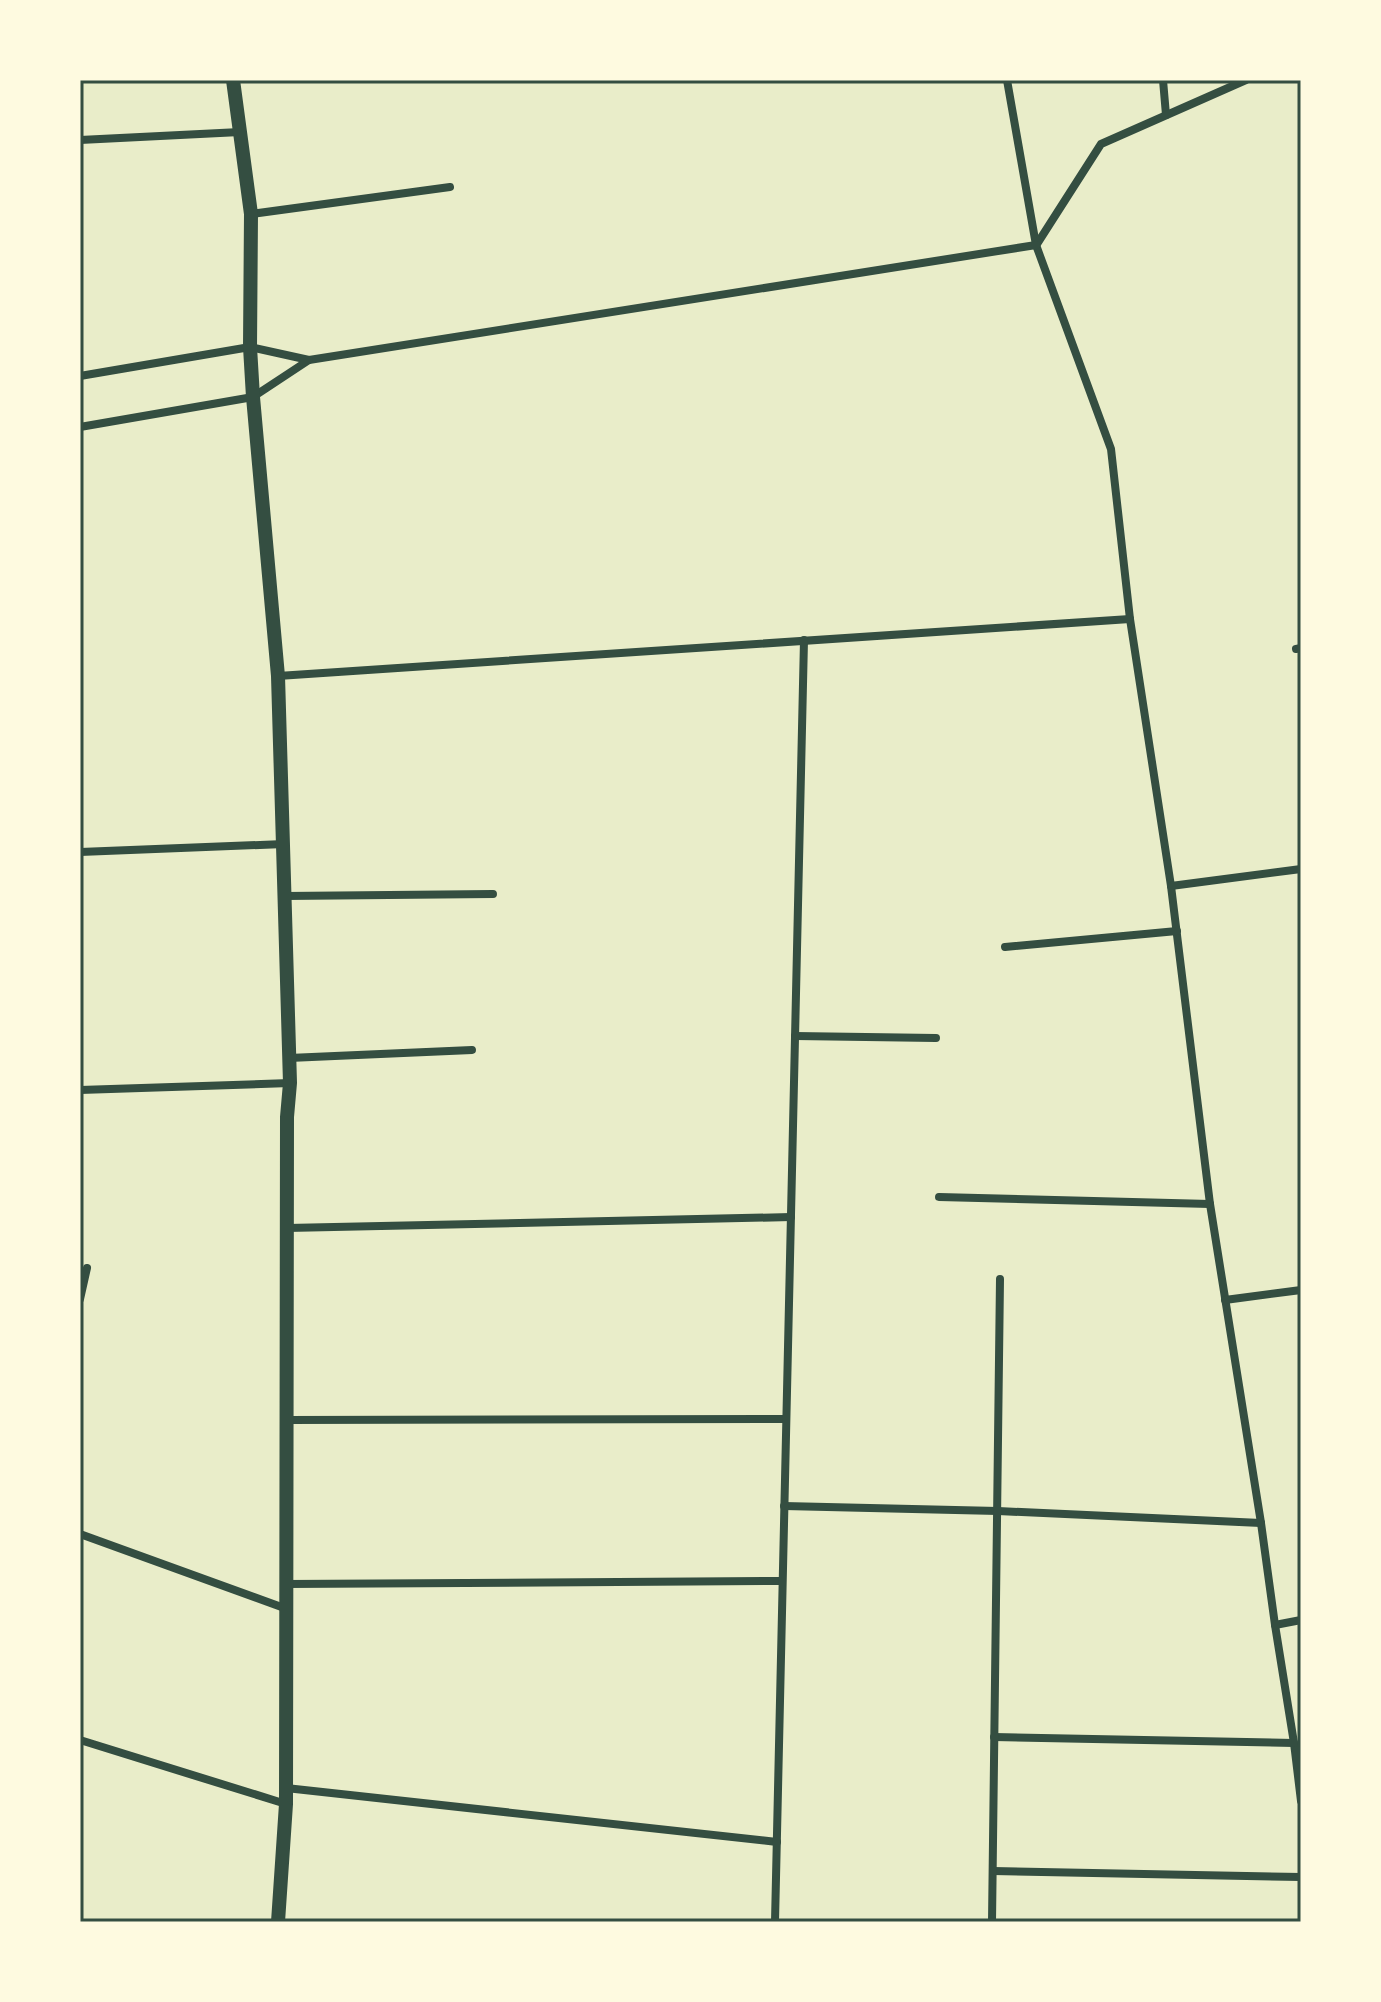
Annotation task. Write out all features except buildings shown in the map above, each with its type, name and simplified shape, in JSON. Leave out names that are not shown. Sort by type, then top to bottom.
[{"type":"street","points":[[233,80],[251,214],[250,347],[278,676],[290,1083],[287,1117],[286,1804],[278,1922]]},
{"type":"street","points":[[1007,80],[1036,245],[1111,449],[1130,619],[1171,886],[1210,1204],[1301,1801]]},
{"type":"street","points":[[1163,80],[1166,115]]},
{"type":"street","points":[[80,376],[250,347],[309,360],[1036,245],[1101,144],[1246,80]]},
{"type":"street","points":[[80,140],[240,132]]},
{"type":"street","points":[[251,214],[450,187]]},
{"type":"street","points":[[80,427],[253,397],[309,360]]},
{"type":"street","points":[[278,676],[1130,619]]},
{"type":"street","points":[[775,1922],[804,640]]},
{"type":"street","points":[[80,852],[284,844]]},
{"type":"street","points":[[1171,886],[1301,869]]},
{"type":"street","points":[[285,896],[493,894]]},
{"type":"street","points":[[1005,947],[1177,931]]},
{"type":"street","points":[[795,1036],[936,1038]]},
{"type":"street","points":[[289,1058],[472,1050]]},
{"type":"street","points":[[80,1090],[290,1083]]},
{"type":"street","points":[[939,1197],[1210,1204]]},
{"type":"street","points":[[287,1228],[791,1217]]},
{"type":"street","points":[[80,1299],[87,1268]]},
{"type":"street","points":[[992,1922],[1000,1279]]},
{"type":"street","points":[[1225,1300],[1301,1290]]},
{"type":"street","points":[[286,1420],[786,1419]]},
{"type":"street","points":[[784,1506],[998,1511],[1261,1523]]},
{"type":"street","points":[[80,1534],[287,1609]]},
{"type":"street","points":[[286,1584],[782,1581]]},
{"type":"street","points":[[1275,1625],[1301,1620]]},
{"type":"street","points":[[994,1737],[1294,1743]]},
{"type":"street","points":[[80,1740],[286,1804]]},
{"type":"street","points":[[286,1788],[777,1842]]},
{"type":"street","points":[[993,1871],[1301,1877]]}]
